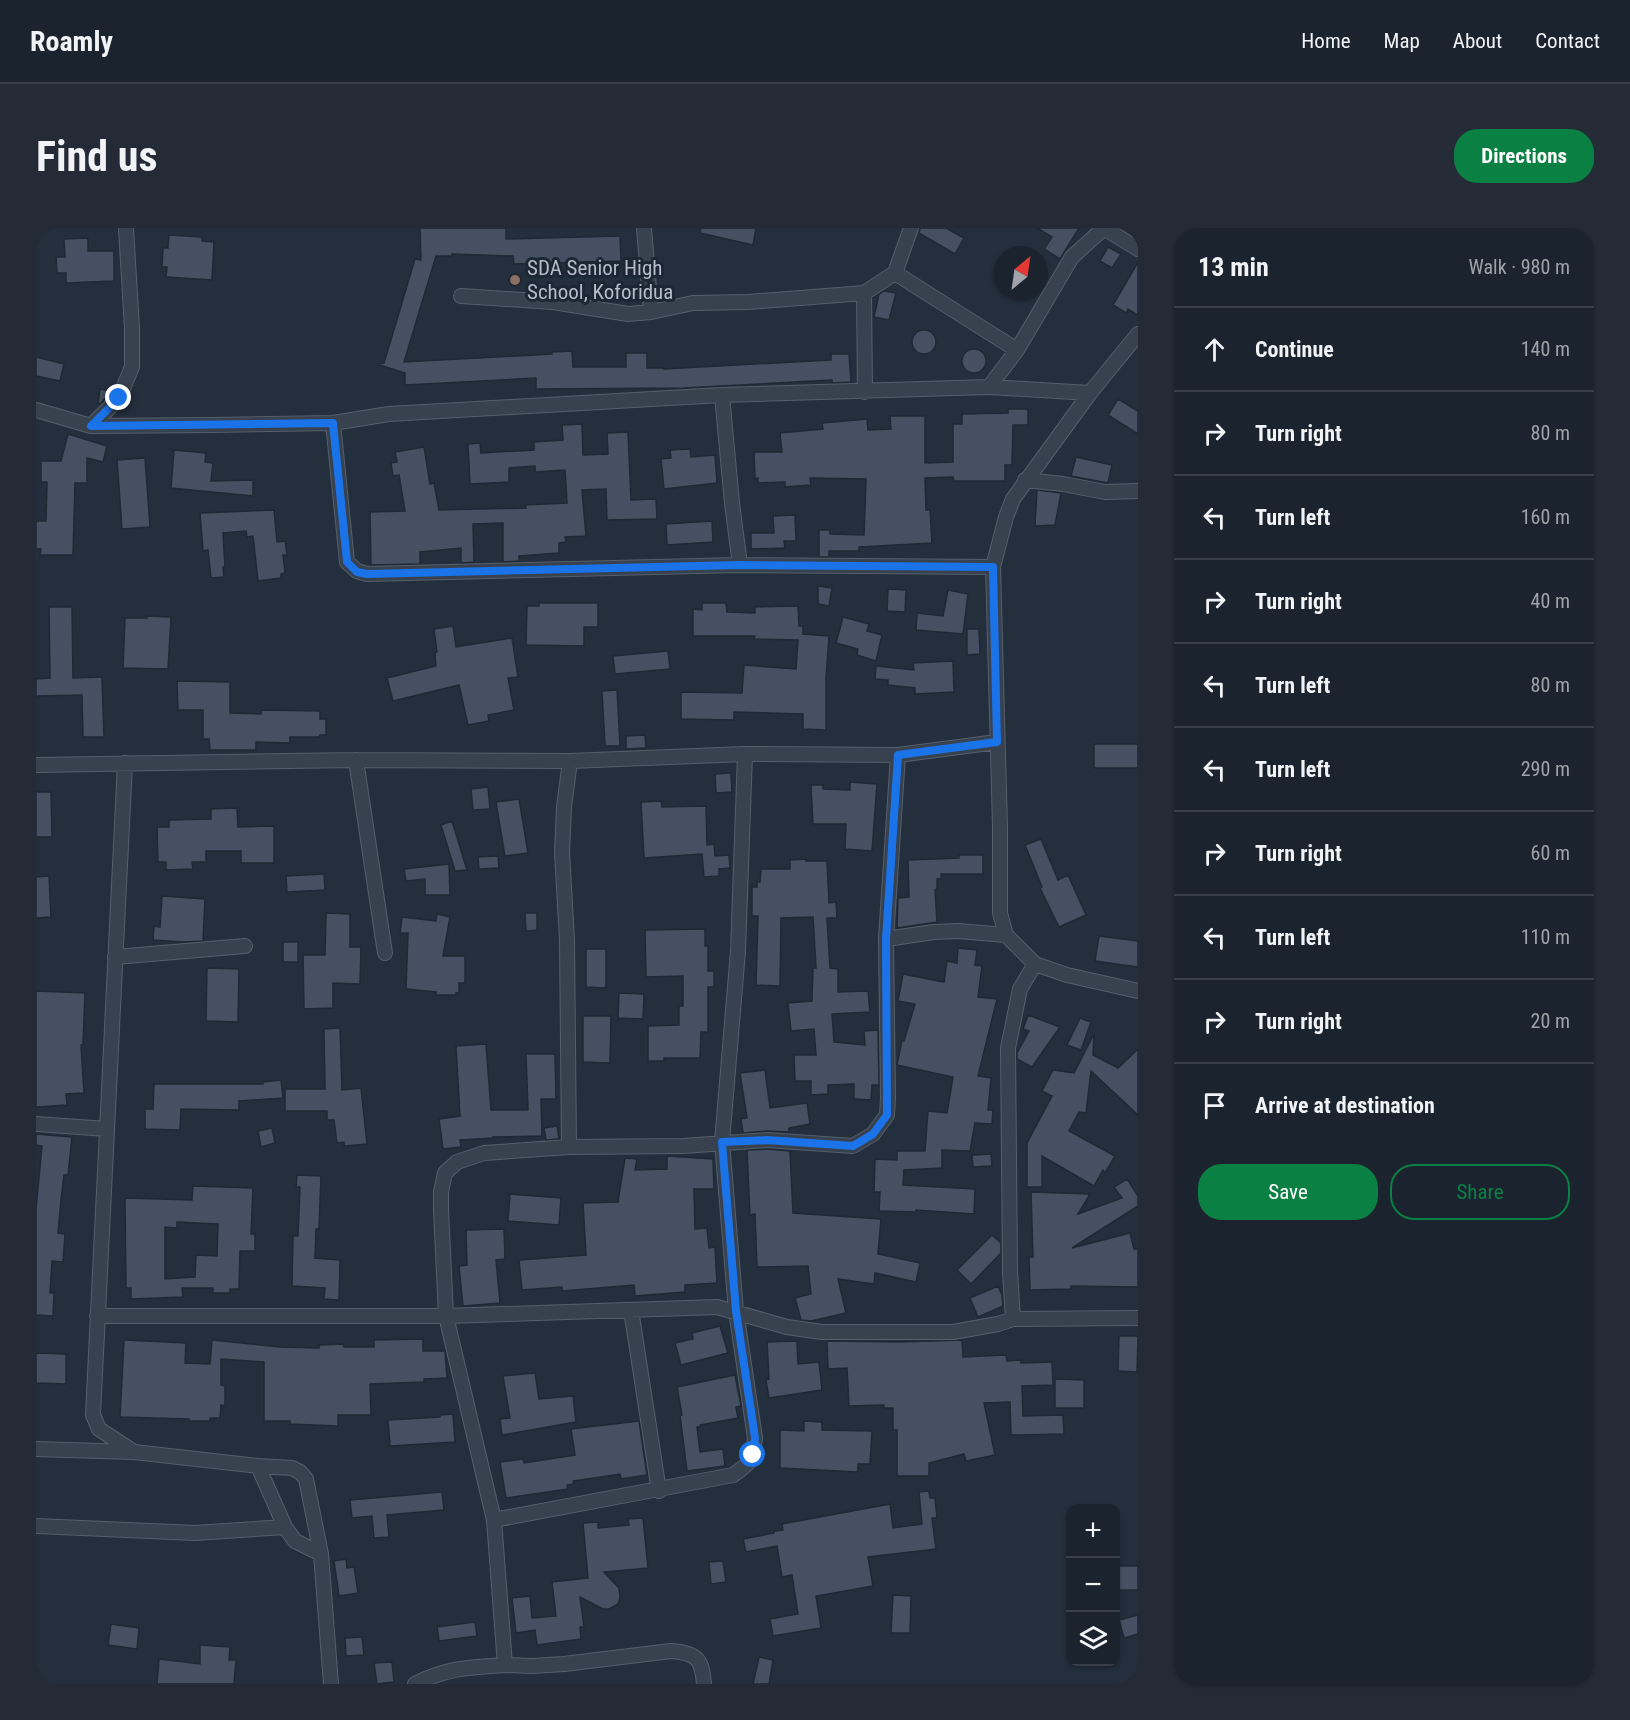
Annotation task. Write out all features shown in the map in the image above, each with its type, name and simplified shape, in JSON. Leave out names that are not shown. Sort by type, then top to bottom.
[{"type":"street","points":[[91,426],[119,398],[132,367],[126,228]]},
{"type":"street","points":[[644,228],[651,312]]},
{"type":"street","points":[[461,296],[554,302],[628,314],[651,312],[693,303],[748,302],[864,293],[895,273],[911,228]]},
{"type":"street","points":[[989,387],[1017,350],[1072,257],[1104,228],[1138,249]]},
{"type":"street","points":[[895,273],[1017,350]]},
{"type":"street","points":[[864,293],[865,392]]},
{"type":"street","points":[[1138,334],[1110,372],[1090,393],[1012,499],[993,567],[1000,913],[1006,935],[1035,964],[1066,975],[1138,991]]},
{"type":"street","points":[[36,410],[91,426],[333,423],[389,414],[722,395],[989,387],[1090,393]]},
{"type":"street","points":[[722,395],[740,565]]},
{"type":"street","points":[[333,423],[347,562],[357,572],[367,574],[740,565],[993,567]]},
{"type":"street","points":[[1025,480],[1104,492],[1138,491]]},
{"type":"street","points":[[36,765],[356,760],[570,761],[745,754],[898,755],[997,742]]},
{"type":"street","points":[[494,1520],[659,1491],[733,1475],[748,1465],[753,1455],[755,1438],[736,1311],[722,1142],[738,951],[745,754]]},
{"type":"street","points":[[505,1665],[494,1520],[446,1316],[441,1210],[441,1192],[445,1173],[457,1162],[484,1153],[569,1147],[683,1146],[767,1140],[853,1146],[873,1134],[887,1115],[886,939],[898,755]]},
{"type":"street","points":[[356,760],[385,953]]},
{"type":"street","points":[[569,1147],[567,940],[562,852],[564,807],[570,761]]},
{"type":"street","points":[[124,763],[93,1415],[99,1430],[134,1452]]},
{"type":"street","points":[[886,939],[958,931],[1006,935]]},
{"type":"street","points":[[115,957],[245,946]]},
{"type":"street","points":[[1013,1319],[1009,1259],[1008,1048],[1020,989],[1035,964]]},
{"type":"street","points":[[36,1124],[107,1129]]},
{"type":"street","points":[[97,1316],[446,1316],[717,1307],[787,1327],[822,1332],[953,1332],[1013,1319],[1138,1318]]},
{"type":"street","points":[[631,1310],[659,1491]]},
{"type":"street","points":[[36,1449],[134,1452],[292,1468],[300,1472],[306,1479],[321,1554],[331,1684]]},
{"type":"street","points":[[258,1466],[285,1527],[295,1541],[321,1554]]},
{"type":"street","points":[[36,1526],[195,1533],[285,1527]]},
{"type":"street","points":[[415,1684],[435,1674],[463,1667],[532,1666],[671,1651],[682,1652],[694,1657],[702,1665],[704,1684]]},
{"type":"building","points":[[420,228],[506,228],[506,239],[620,236],[621,261],[514,264],[513,256],[452,254],[452,256],[436,256],[404,362],[572,351],[573,367],[626,367],[626,353],[647,353],[647,368],[664,369],[831,360],[831,354],[849,354],[851,382],[832,383],[832,380],[684,388],[536,389],[536,378],[405,385],[405,373],[377,364],[384,363],[415,259],[421,260]]},
{"type":"building","points":[[701,228],[756,228],[753,245],[700,233]]},
{"type":"building","points":[[920,228],[946,228],[964,238],[955,254],[919,233]]},
{"type":"building","points":[[1037,228],[1079,228],[1060,259],[1048,252],[1048,246],[1046,246],[1052,237]]},
{"type":"building","points":[[169,235],[202,237],[202,241],[214,242],[212,280],[166,277],[167,267],[162,267],[163,248],[168,248]]},
{"type":"building","points":[[88,238],[88,251],[114,251],[114,281],[66,283],[66,273],[57,273],[56,257],[65,257],[64,239]]},
{"type":"building","points":[[1108,247],[1121,254],[1112,268],[1100,261]]},
{"type":"building","points":[[1138,262],[1138,315],[1128,309],[1126,313],[1113,305]]},
{"type":"building","points":[[884,291],[896,293],[889,320],[874,317],[879,294]]},
{"type":"building","points":[[924,330],[933,333],[936,342],[933,351],[924,354],[915,351],[912,342],[915,333]]},
{"type":"building","points":[[974,349],[983,352],[986,361],[983,370],[974,373],[965,370],[962,361],[965,352]]},
{"type":"building","points":[[36,357],[64,364],[60,381],[36,376]]},
{"type":"building","points":[[100,389],[112,391],[100,404],[98,403]]},
{"type":"building","points":[[1118,399],[1138,411],[1138,434],[1108,415]]},
{"type":"building","points":[[1008,409],[1028,409],[1028,425],[1013,425],[1012,465],[1005,465],[1005,481],[954,481],[953,477],[925,478],[926,510],[930,510],[932,543],[859,547],[859,551],[829,551],[829,557],[819,557],[819,530],[830,530],[830,534],[864,535],[866,479],[810,478],[811,485],[785,487],[785,482],[758,483],[758,478],[755,479],[754,452],[782,452],[780,433],[823,429],[822,423],[867,419],[868,430],[891,429],[890,416],[925,416],[925,463],[953,462],[953,424],[962,424],[962,414],[1008,413]]},
{"type":"building","points":[[582,424],[583,455],[608,454],[607,433],[628,432],[631,500],[656,499],[657,519],[607,520],[606,489],[582,490],[586,536],[565,537],[566,542],[559,543],[559,553],[519,556],[519,561],[503,562],[503,523],[473,524],[474,562],[461,563],[461,548],[420,552],[420,564],[371,565],[370,512],[405,511],[399,475],[393,476],[391,463],[397,462],[395,452],[424,447],[430,484],[434,483],[439,510],[526,508],[525,505],[567,503],[565,470],[535,472],[535,466],[509,468],[509,482],[470,484],[468,444],[480,443],[481,453],[534,450],[534,442],[563,440],[562,425]]},
{"type":"building","points":[[68,434],[107,446],[103,462],[87,458],[87,483],[75,483],[73,555],[40,555],[41,549],[36,549],[36,521],[46,521],[47,482],[41,482],[41,461],[61,461]]},
{"type":"building","points":[[690,449],[691,457],[715,455],[717,483],[664,489],[661,459],[671,458],[670,450]]},
{"type":"building","points":[[174,450],[206,453],[205,462],[213,463],[211,481],[253,480],[253,496],[171,488]]},
{"type":"building","points":[[1076,457],[1112,465],[1108,483],[1071,476]]},
{"type":"building","points":[[145,458],[150,527],[122,529],[117,460]]},
{"type":"building","points":[[1037,490],[1061,493],[1055,525],[1035,526]]},
{"type":"building","points":[[274,510],[277,542],[285,541],[287,555],[283,555],[285,573],[281,574],[281,578],[258,581],[253,536],[247,537],[246,531],[223,533],[224,577],[211,578],[208,550],[203,551],[200,513]]},
{"type":"building","points":[[795,515],[796,541],[784,541],[785,548],[751,549],[751,533],[774,533],[773,516]]},
{"type":"building","points":[[712,521],[713,542],[667,545],[666,524]]},
{"type":"building","points":[[818,586],[832,588],[829,606],[818,604]]},
{"type":"building","points":[[888,589],[906,590],[905,612],[887,611]]},
{"type":"building","points":[[948,590],[968,594],[963,634],[916,630],[917,613],[943,616]]},
{"type":"building","points":[[539,603],[598,603],[598,627],[584,627],[584,646],[526,645],[527,606],[539,606]]},
{"type":"building","points":[[702,603],[726,603],[727,612],[755,613],[755,607],[798,606],[799,626],[803,626],[803,634],[829,636],[826,730],[803,729],[803,714],[734,712],[734,720],[681,719],[681,692],[742,693],[744,665],[796,669],[798,640],[754,639],[755,636],[693,636],[693,609],[702,610]]},
{"type":"building","points":[[49,607],[72,607],[73,678],[102,677],[104,737],[83,737],[82,695],[36,696],[36,679],[50,678]]},
{"type":"building","points":[[147,616],[171,617],[168,669],[123,668],[125,618],[147,618]]},
{"type":"building","points":[[843,617],[869,624],[867,631],[882,635],[876,661],[857,655],[858,649],[836,643]]},
{"type":"building","points":[[453,626],[456,647],[512,638],[518,677],[508,678],[514,710],[488,715],[489,721],[468,725],[459,685],[393,701],[387,678],[436,666],[434,629]]},
{"type":"building","points":[[967,629],[979,629],[980,654],[967,655]]},
{"type":"building","points":[[668,651],[670,669],[615,674],[613,656]]},
{"type":"building","points":[[953,661],[954,692],[915,694],[915,688],[888,685],[888,680],[875,679],[876,666],[914,670],[913,663]]},
{"type":"building","points":[[177,681],[230,682],[230,713],[261,714],[261,710],[320,711],[320,719],[326,719],[326,735],[290,737],[290,743],[256,742],[256,750],[210,750],[209,739],[203,739],[203,710],[178,710]]},
{"type":"building","points":[[617,690],[620,746],[605,746],[602,691]]},
{"type":"building","points":[[645,735],[646,748],[626,749],[626,736]]},
{"type":"building","points":[[1094,744],[1138,744],[1138,768],[1094,768]]},
{"type":"building","points":[[731,773],[732,792],[716,793],[715,774]]},
{"type":"building","points":[[850,782],[877,784],[872,851],[845,849],[846,824],[813,824],[811,785],[823,785],[823,789],[850,790]]},
{"type":"building","points":[[488,787],[490,809],[473,810],[471,789]]},
{"type":"building","points":[[36,792],[51,792],[52,837],[36,837]]},
{"type":"building","points":[[519,799],[528,853],[505,856],[496,802]]},
{"type":"building","points":[[661,801],[662,807],[706,806],[707,845],[714,844],[715,856],[729,855],[730,868],[719,869],[719,876],[704,877],[702,854],[644,858],[641,802]]},
{"type":"building","points":[[237,808],[238,827],[274,826],[274,863],[241,863],[241,851],[206,851],[206,862],[192,862],[193,869],[166,870],[166,862],[158,862],[157,827],[169,827],[169,820],[211,819],[211,809]]},
{"type":"building","points":[[452,821],[467,870],[455,871],[441,825]]},
{"type":"building","points":[[1041,839],[1058,880],[1068,875],[1086,915],[1059,927],[1040,888],[1042,887],[1025,845]]},
{"type":"building","points":[[959,855],[983,855],[983,874],[941,874],[941,879],[937,879],[935,890],[937,922],[897,928],[898,898],[909,897],[908,860],[959,858]]},
{"type":"building","points":[[498,856],[499,868],[479,869],[478,857]]},
{"type":"building","points":[[806,859],[806,861],[827,861],[829,903],[836,902],[837,918],[827,918],[830,968],[838,969],[838,992],[868,991],[870,1012],[832,1014],[834,1042],[865,1045],[864,1031],[878,1030],[879,1085],[872,1085],[871,1100],[854,1099],[854,1084],[828,1085],[828,1094],[811,1095],[811,1081],[795,1081],[794,1055],[816,1055],[814,1029],[791,1031],[788,1003],[812,1001],[813,968],[816,968],[813,917],[781,918],[780,986],[756,985],[758,916],[752,916],[752,887],[757,887],[757,882],[760,882],[761,869],[790,869],[790,860]]},
{"type":"building","points":[[449,864],[450,895],[425,895],[425,879],[406,881],[404,869]]},
{"type":"building","points":[[324,874],[325,890],[287,892],[286,876]]},
{"type":"building","points":[[49,876],[51,917],[36,918],[36,877]]},
{"type":"building","points":[[162,896],[205,899],[203,941],[153,940],[154,926],[160,927]]},
{"type":"building","points":[[326,913],[350,914],[350,947],[361,947],[360,984],[333,983],[333,1008],[304,1009],[303,955],[325,955]]},
{"type":"building","points":[[525,913],[537,913],[537,930],[526,931]]},
{"type":"building","points":[[437,914],[450,917],[443,956],[465,956],[465,983],[459,983],[459,993],[456,995],[436,995],[436,992],[406,989],[408,933],[400,933],[402,917],[436,921]]},
{"type":"building","points":[[705,929],[708,971],[714,971],[714,987],[708,987],[708,1032],[701,1032],[700,1058],[664,1058],[664,1061],[648,1061],[648,1026],[679,1025],[679,1006],[683,1006],[683,976],[646,977],[645,930]]},
{"type":"building","points":[[1099,936],[1138,941],[1138,967],[1095,961]]},
{"type":"building","points":[[283,942],[298,942],[298,962],[283,962]]},
{"type":"building","points":[[958,948],[977,950],[975,965],[982,966],[978,997],[997,999],[978,1076],[991,1078],[988,1110],[993,1110],[992,1124],[975,1123],[970,1151],[942,1150],[942,1168],[904,1170],[903,1185],[975,1189],[974,1214],[916,1210],[916,1212],[879,1211],[880,1192],[874,1192],[875,1159],[897,1160],[897,1151],[925,1151],[928,1111],[947,1113],[953,1077],[897,1065],[902,1040],[904,1041],[915,1004],[898,1001],[903,974],[944,982],[947,961],[957,963]]},
{"type":"building","points":[[586,949],[606,949],[606,988],[586,987]]},
{"type":"building","points":[[207,968],[239,969],[238,1022],[206,1021]]},
{"type":"building","points":[[36,991],[85,993],[83,1045],[81,1045],[84,1093],[66,1094],[67,1105],[36,1107]]},
{"type":"building","points":[[619,993],[644,994],[643,1019],[618,1018]]},
{"type":"building","points":[[1028,1015],[1060,1027],[1032,1067],[1017,1059],[1017,1053],[1029,1031],[1023,1029]]},
{"type":"building","points":[[583,1016],[611,1016],[610,1063],[583,1062]]},
{"type":"building","points":[[1080,1018],[1091,1022],[1081,1050],[1067,1045]]},
{"type":"building","points":[[340,1028],[342,1090],[361,1088],[367,1144],[344,1146],[344,1142],[337,1143],[334,1120],[327,1120],[327,1111],[285,1111],[285,1089],[325,1089],[324,1029]]},
{"type":"building","points":[[1094,1034],[1093,1055],[1118,1068],[1138,1049],[1138,1115],[1091,1071],[1086,1113],[1079,1112],[1069,1131],[1115,1156],[1105,1173],[1103,1170],[1094,1186],[1042,1156],[1042,1187],[1027,1187],[1027,1143],[1052,1096],[1042,1091],[1053,1070],[1074,1073]]},
{"type":"building","points":[[486,1044],[491,1110],[528,1110],[526,1054],[555,1054],[556,1099],[541,1099],[542,1136],[460,1140],[461,1147],[443,1149],[439,1119],[460,1116],[456,1046]]},
{"type":"building","points":[[765,1070],[770,1108],[807,1103],[810,1124],[789,1128],[789,1132],[743,1133],[741,1119],[747,1118],[740,1073]]},
{"type":"building","points":[[281,1080],[283,1098],[239,1101],[239,1110],[181,1109],[180,1130],[145,1129],[145,1109],[153,1109],[154,1084],[263,1084],[263,1082]]},
{"type":"building","points":[[557,1126],[559,1139],[546,1140],[544,1128]]},
{"type":"building","points":[[272,1128],[275,1143],[261,1147],[258,1131]]},
{"type":"building","points":[[36,1134],[72,1137],[68,1175],[64,1175],[58,1233],[65,1234],[63,1262],[52,1261],[50,1293],[54,1293],[53,1316],[36,1315],[36,1209],[42,1146],[36,1145]]},
{"type":"building","points":[[747,1150],[790,1151],[793,1213],[881,1219],[878,1254],[920,1263],[916,1282],[875,1273],[874,1284],[838,1279],[846,1313],[811,1321],[801,1320],[795,1298],[811,1294],[808,1266],[757,1267],[755,1214],[750,1215]]},
{"type":"building","points":[[991,1154],[992,1166],[973,1167],[972,1155]]},
{"type":"building","points":[[667,1156],[713,1159],[714,1189],[694,1189],[695,1229],[707,1228],[709,1248],[715,1247],[717,1283],[685,1285],[685,1292],[635,1296],[634,1285],[562,1291],[562,1287],[522,1290],[519,1260],[586,1255],[583,1203],[618,1202],[625,1158],[637,1159],[635,1170],[667,1169]]},
{"type":"building","points":[[297,1175],[321,1176],[319,1229],[316,1229],[315,1258],[340,1260],[339,1300],[324,1299],[325,1288],[292,1286],[293,1236],[298,1236],[300,1187],[296,1187]]},
{"type":"building","points":[[1127,1179],[1138,1196],[1138,1206],[1072,1248],[1130,1233],[1134,1249],[1138,1249],[1138,1287],[1071,1286],[1071,1289],[1030,1290],[1029,1257],[1033,1257],[1031,1192],[1090,1194],[1078,1214],[1122,1198],[1114,1187]]},
{"type":"building","points":[[193,1186],[253,1188],[251,1234],[255,1234],[255,1251],[240,1251],[239,1289],[230,1289],[230,1293],[213,1293],[213,1288],[182,1288],[183,1297],[131,1299],[131,1288],[126,1288],[125,1198],[192,1200]],"holes":[[[177,1222],[218,1224],[217,1256],[196,1255],[195,1277],[165,1279],[165,1227],[177,1228]]]},
{"type":"building","points":[[510,1194],[561,1198],[559,1225],[508,1221]]},
{"type":"building","points":[[504,1229],[505,1259],[496,1260],[500,1303],[463,1306],[459,1266],[467,1265],[466,1230]]},
{"type":"building","points":[[992,1235],[1001,1243],[1001,1253],[971,1284],[957,1270]]},
{"type":"building","points":[[998,1286],[1003,1306],[978,1317],[970,1298]]},
{"type":"building","points":[[720,1326],[728,1353],[681,1365],[675,1343],[693,1339],[692,1333]]},
{"type":"building","points":[[1119,1336],[1138,1336],[1137,1372],[1118,1371]]},
{"type":"building","points":[[423,1339],[423,1351],[445,1351],[447,1378],[424,1379],[424,1382],[370,1384],[371,1415],[338,1415],[338,1426],[264,1421],[264,1362],[221,1359],[221,1385],[225,1386],[225,1406],[221,1405],[220,1418],[210,1418],[210,1421],[189,1421],[189,1419],[120,1417],[124,1340],[186,1343],[185,1363],[210,1364],[212,1340],[280,1347],[319,1348],[319,1345],[343,1344],[344,1347],[374,1347],[374,1340]]},
{"type":"building","points":[[962,1340],[963,1357],[1006,1355],[1007,1361],[1052,1362],[1053,1385],[1022,1386],[1023,1416],[1063,1415],[1064,1434],[1011,1435],[1010,1402],[984,1403],[995,1455],[966,1461],[964,1454],[929,1463],[929,1476],[897,1476],[897,1430],[893,1430],[893,1408],[884,1408],[884,1405],[849,1406],[847,1368],[828,1369],[827,1341]]},
{"type":"building","points":[[797,1341],[798,1364],[819,1362],[822,1390],[769,1398],[766,1380],[769,1379],[767,1342]]},
{"type":"building","points":[[36,1353],[66,1354],[66,1384],[36,1383]]},
{"type":"building","points":[[535,1373],[539,1399],[573,1396],[576,1422],[502,1435],[500,1419],[510,1418],[503,1376]]},
{"type":"building","points":[[735,1375],[741,1406],[736,1407],[738,1418],[697,1427],[700,1452],[723,1449],[725,1466],[687,1471],[677,1387]]},
{"type":"building","points":[[1055,1379],[1084,1380],[1084,1408],[1055,1408]]},
{"type":"building","points":[[453,1414],[455,1442],[390,1446],[388,1420]]},
{"type":"building","points":[[639,1421],[647,1475],[621,1479],[620,1474],[573,1481],[574,1484],[567,1485],[568,1489],[506,1498],[500,1462],[523,1459],[524,1463],[575,1455],[571,1429]]},
{"type":"building","points":[[804,1421],[822,1422],[822,1430],[872,1431],[870,1464],[858,1464],[858,1472],[780,1468],[780,1430],[804,1431]]},
{"type":"building","points":[[929,1491],[930,1498],[935,1498],[937,1518],[932,1518],[936,1549],[868,1557],[873,1586],[816,1596],[821,1628],[773,1636],[770,1619],[798,1614],[792,1575],[782,1577],[777,1546],[746,1552],[743,1539],[783,1530],[782,1524],[890,1504],[893,1528],[922,1524],[919,1492]]},
{"type":"building","points":[[442,1492],[444,1510],[387,1515],[389,1537],[374,1538],[372,1516],[352,1518],[350,1500]]},
{"type":"building","points":[[643,1518],[648,1568],[604,1572],[619,1588],[618,1604],[609,1609],[603,1609],[580,1597],[584,1627],[580,1627],[581,1639],[537,1645],[535,1630],[516,1633],[512,1598],[530,1596],[532,1618],[556,1616],[552,1582],[588,1578],[583,1523],[598,1522],[598,1528],[629,1525],[628,1519]]},
{"type":"building","points":[[346,1559],[347,1568],[354,1567],[358,1593],[339,1596],[334,1561]]},
{"type":"building","points":[[723,1561],[726,1582],[711,1584],[709,1562]]},
{"type":"building","points":[[1120,1566],[1138,1566],[1138,1590],[1120,1590]]},
{"type":"building","points":[[893,1595],[911,1596],[910,1633],[891,1633]]},
{"type":"building","points":[[1138,1615],[1138,1634],[1124,1638],[1120,1620]]},
{"type":"building","points":[[475,1622],[477,1636],[439,1641],[437,1627]]},
{"type":"building","points":[[111,1624],[139,1628],[137,1649],[108,1645]]},
{"type":"building","points":[[362,1637],[364,1655],[346,1656],[345,1638]]},
{"type":"building","points":[[200,1645],[230,1647],[229,1660],[236,1660],[234,1684],[157,1684],[159,1659],[200,1664]]},
{"type":"building","points":[[759,1657],[773,1660],[769,1684],[753,1684]]},
{"type":"building","points":[[392,1662],[394,1682],[377,1684],[374,1663]]},
{"type":"place","name":"SDA Senior High School, Koforidua","points":[[515,280]]},
{"type":"route","points":[[119,398],[91,426],[333,423],[347,562],[357,572],[367,574],[740,565],[993,567],[997,742],[898,755],[886,939],[887,1115],[873,1134],[853,1146],[767,1140],[722,1142],[736,1311],[755,1438],[753,1455]]}]
